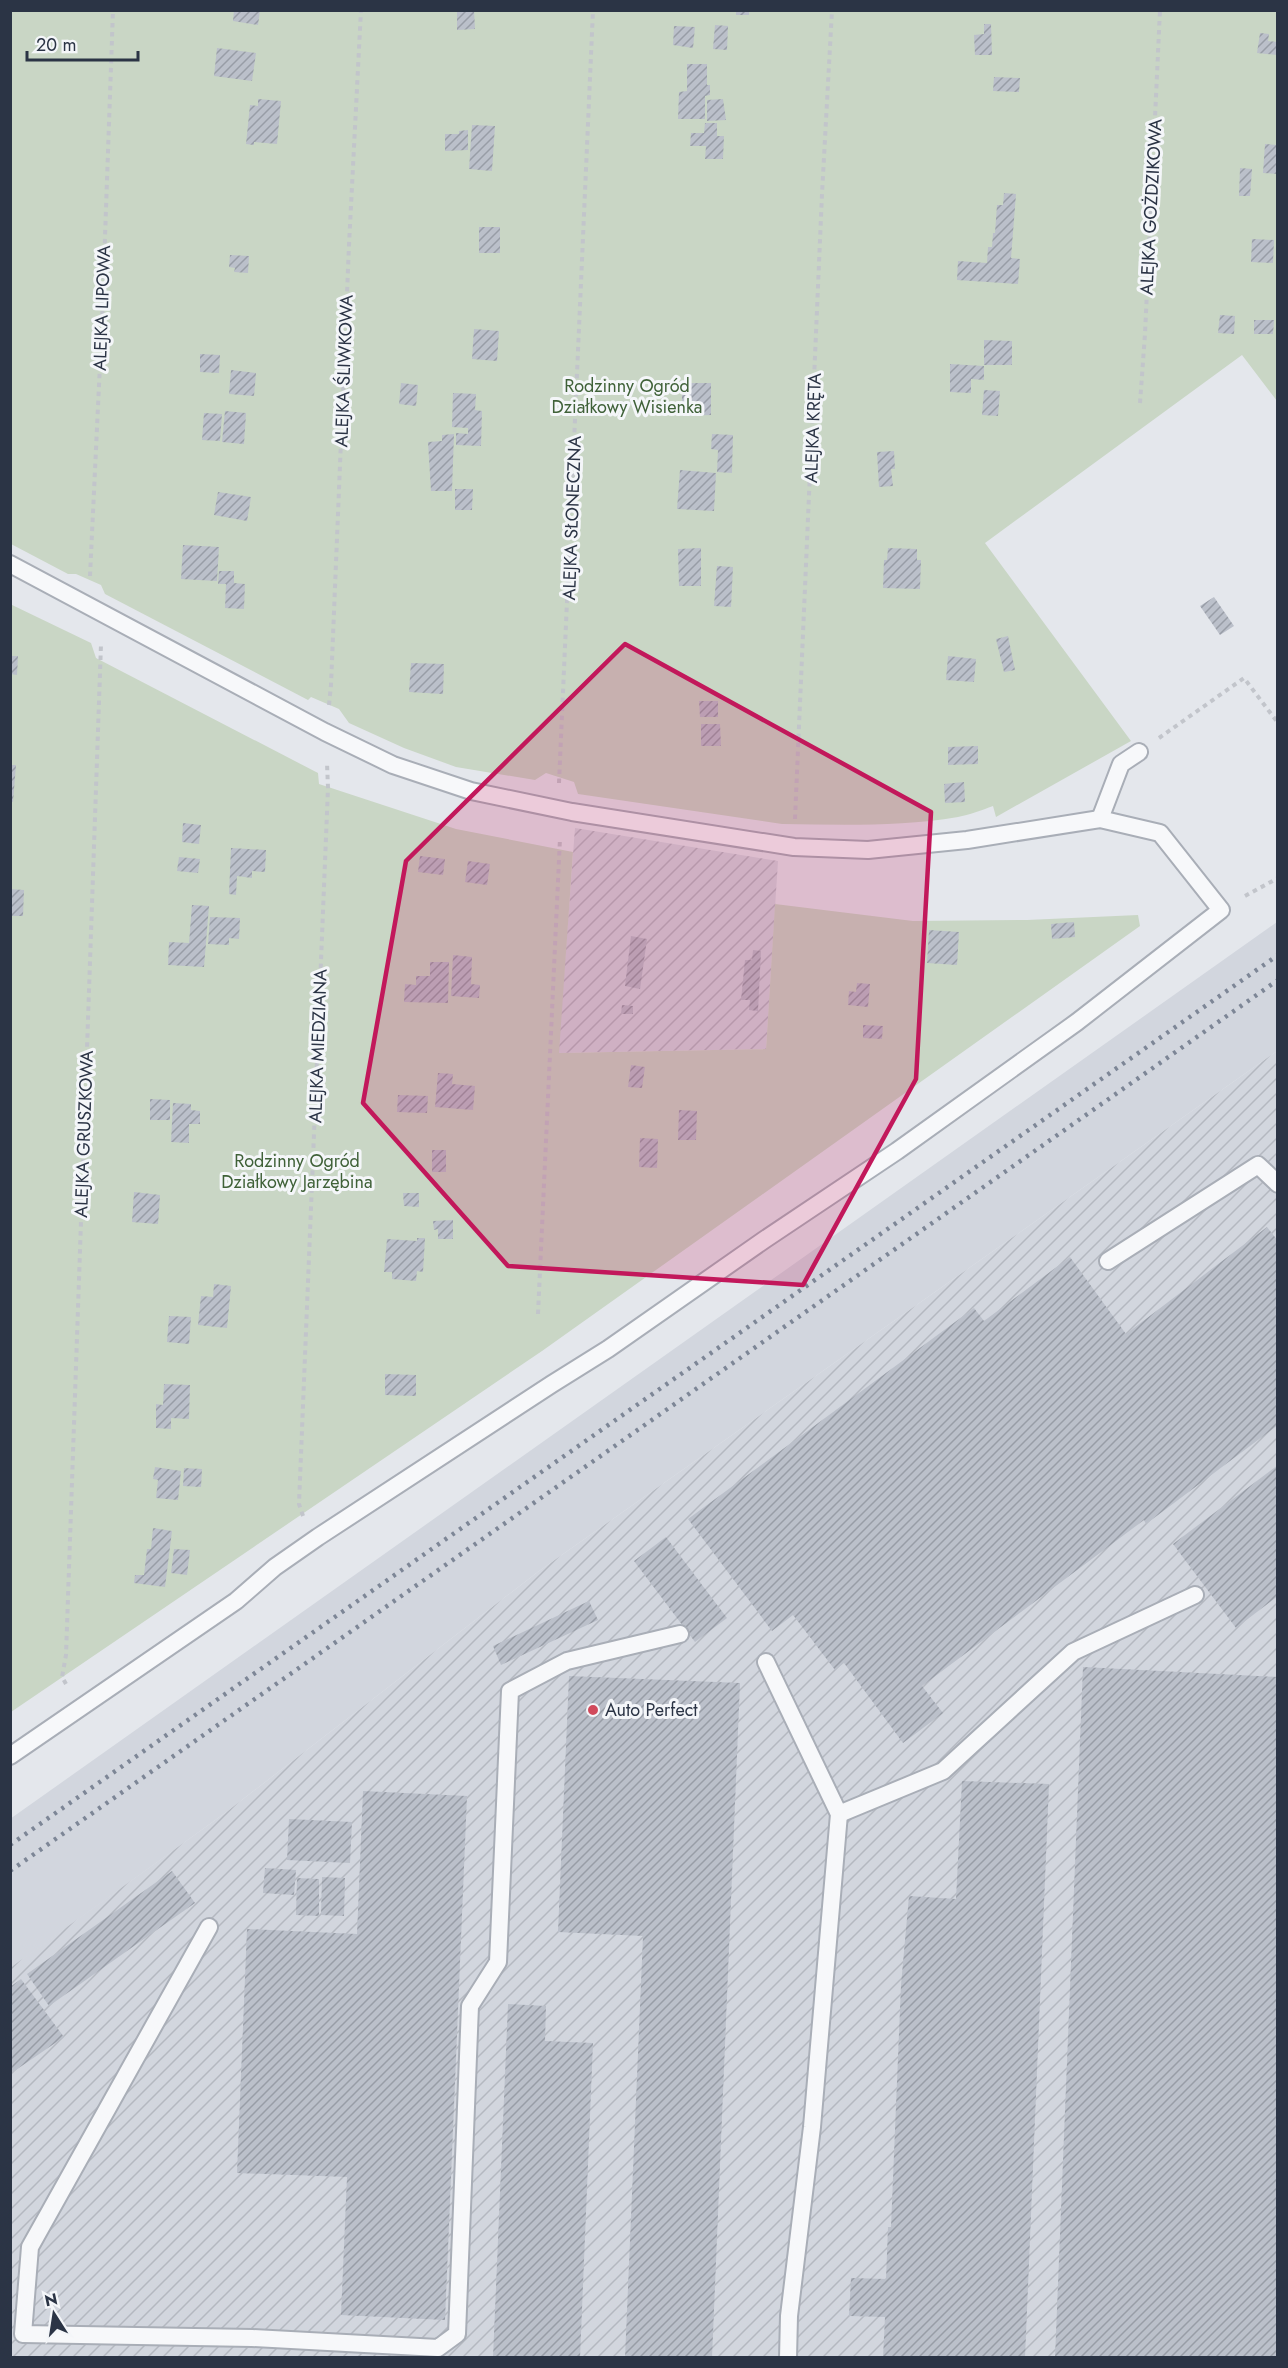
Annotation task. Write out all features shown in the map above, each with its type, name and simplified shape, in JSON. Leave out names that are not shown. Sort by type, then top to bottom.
[{"type":"lane","points":[[10,564],[325,732],[393,765],[471,791],[560,810],[794,847],[868,850],[967,840],[1100,819],[1160,833],[1221,910],[1077,1022],[897,1151],[608,1349],[552,1383],[275,1566],[236,1601],[10,1756]]},
{"type":"lane","points":[[1100,819],[1121,764],[1139,752]]},
{"type":"lane","points":[[1108,1262],[1258,1164],[1278,1184]]},
{"type":"lane","points":[[839,1814],[943,1771],[1073,1652],[1194,1595]]},
{"type":"lane","points":[[209,1928],[30,2247],[23,2334],[252,2338],[438,2353],[457,2334],[470,2006],[498,1962],[510,1691],[567,1661],[680,1634]]},
{"type":"lane","points":[[766,1662],[839,1814],[812,2127],[789,2316],[788,2358]]},
{"type":"path","name":"ALEJKA LIPOWA","points":[[96,610],[113,10]]},
{"type":"path","name":"ALEJKA ŚLIWKOWA","points":[[325,732],[332,685],[349,245],[361,10]]},
{"type":"path","name":"ALEJKA SŁONECZNA","points":[[538,1314],[560,849],[559,777],[564,721],[593,10]]},
{"type":"path","name":"ALEJKA KRĘTA","points":[[794,847],[821,205],[832,10]]},
{"type":"path","name":"ALEJKA GOŻDZIKOWA","points":[[1140,403],[1160,10]]},
{"type":"path","name":"ALEJKA GRUSZKOWA","points":[[66,1654],[96,610]]},
{"type":"path","points":[[1139,752],[1244,678],[1278,723]]},
{"type":"path","name":"ALEJKA MIEDZIANA","points":[[299,1504],[328,788],[325,732]]},
{"type":"path","points":[[1221,910],[1278,878]]},
{"type":"highlighted area","points":[[625,644],[931,812],[916,1079],[803,1285],[508,1266],[363,1103],[406,861]]},
{"type":"shaded area","points":[[575,828],[778,861],[766,1049],[558,1053]]},
{"type":"shaded area","points":[[1277,922],[1277,1051],[539,1571],[225,1813],[11,1968],[10,1819]]},
{"type":"shaded area","points":[[1277,1051],[1277,2357],[11,2357],[10,1968],[225,1813],[539,1571]]},
{"type":"green space","name":"Rodzinny Ogród Działkowy Wisienka","points":[[10,11],[1277,11],[1277,401],[1242,355],[985,543],[1131,741],[996,817],[993,806],[958,817],[914,822],[870,825],[782,824],[578,794],[574,782],[546,773],[535,780],[456,767],[404,748],[349,723],[339,709],[311,697],[308,700],[105,594],[101,585],[76,574],[68,574],[11,544]]},
{"type":"green space","name":"Rodzinny Ogród Działkowy Jarzębina","points":[[10,604],[91,643],[96,658],[318,773],[319,784],[456,829],[573,852],[559,1053],[766,1049],[775,904],[913,921],[1027,920],[1138,915],[1140,926],[542,1351],[11,1712]]},
{"type":"building","points":[[234,10],[260,10],[258,25],[233,21]]},
{"type":"building","points":[[457,10],[474,10],[475,29],[457,30]]},
{"type":"building","points":[[736,10],[749,10],[749,15],[736,15]]},
{"type":"building","points":[[984,24],[991,24],[992,55],[975,55],[974,35],[984,34]]},
{"type":"building","points":[[715,25],[728,26],[727,50],[713,49]]},
{"type":"building","points":[[674,26],[695,27],[693,48],[673,45]]},
{"type":"building","points":[[1260,33],[1269,34],[1268,41],[1278,42],[1277,55],[1257,53]]},
{"type":"building","points":[[217,48],[256,53],[252,81],[214,76]]},
{"type":"building","points":[[687,64],[707,64],[707,85],[710,85],[710,95],[705,96],[705,119],[678,119],[679,92],[687,91]]},
{"type":"building","points":[[994,77],[1020,78],[1019,92],[993,91]]},
{"type":"building","points":[[258,99],[281,101],[277,144],[254,142],[254,145],[246,144],[250,105],[258,106]]},
{"type":"building","points":[[723,99],[726,120],[707,121],[707,100]]},
{"type":"building","points":[[705,123],[717,123],[717,136],[724,136],[723,159],[705,159],[706,146],[690,146],[691,133],[704,133]]},
{"type":"building","points":[[472,125],[495,126],[492,171],[469,169]]},
{"type":"building","points":[[468,130],[468,150],[445,151],[445,134],[459,134],[459,131]]},
{"type":"building","points":[[1265,144],[1278,145],[1278,174],[1263,173]]},
{"type":"building","points":[[1240,168],[1252,169],[1250,196],[1239,196]]},
{"type":"building","points":[[1004,193],[1016,194],[1011,258],[1020,259],[1018,284],[957,280],[958,261],[987,263],[988,247],[992,247],[993,233],[995,233],[997,205],[1003,205]]},
{"type":"building","points":[[479,227],[500,227],[500,253],[479,253]]},
{"type":"building","points":[[1252,239],[1274,240],[1273,263],[1251,262]]},
{"type":"building","points":[[230,255],[249,256],[248,273],[234,272],[235,268],[229,267]]},
{"type":"building","points":[[1220,315],[1235,316],[1234,334],[1218,333]]},
{"type":"building","points":[[1254,320],[1274,320],[1273,334],[1254,334]]},
{"type":"building","points":[[474,329],[499,331],[497,361],[472,359]]},
{"type":"building","points":[[984,340],[1012,341],[1012,365],[984,365]]},
{"type":"building","points":[[200,354],[220,355],[219,373],[200,372]]},
{"type":"building","points":[[950,364],[984,366],[984,380],[971,379],[971,393],[950,392]]},
{"type":"building","points":[[231,370],[256,373],[254,396],[229,394]]},
{"type":"building","points":[[401,383],[418,385],[416,406],[399,404]]},
{"type":"building","points":[[682,383],[711,383],[711,415],[682,416]]},
{"type":"building","points":[[984,390],[1000,391],[998,416],[982,415]]},
{"type":"building","points":[[453,393],[476,394],[475,410],[482,411],[481,446],[456,445],[456,433],[468,434],[468,428],[452,427]]},
{"type":"building","points":[[225,411],[246,413],[244,444],[222,442]]},
{"type":"building","points":[[204,413],[222,414],[220,441],[202,440]]},
{"type":"building","points":[[454,434],[452,491],[431,491],[428,442],[442,441],[442,435]]},
{"type":"building","points":[[712,434],[733,435],[732,473],[717,472],[718,450],[711,449]]},
{"type":"building","points":[[894,451],[895,469],[891,469],[893,486],[879,487],[877,452]]},
{"type":"building","points":[[680,470],[716,473],[714,511],[677,509]]},
{"type":"building","points":[[455,489],[473,489],[472,510],[455,510]]},
{"type":"building","points":[[218,492],[251,497],[247,521],[214,515]]},
{"type":"building","points":[[183,545],[219,547],[217,581],[181,579]]},
{"type":"building","points":[[701,548],[701,586],[679,586],[678,549]]},
{"type":"building","points":[[888,548],[917,549],[917,560],[921,560],[920,589],[883,588],[884,560],[887,560]]},
{"type":"building","points":[[717,566],[733,567],[731,607],[714,606]]},
{"type":"building","points":[[219,571],[234,571],[234,583],[245,584],[244,609],[225,608],[226,584],[218,584]]},
{"type":"building","points":[[1214,597],[1234,626],[1220,635],[1200,606]]},
{"type":"building","points":[[1008,636],[1015,670],[1004,672],[996,639]]},
{"type":"building","points":[[10,656],[18,656],[17,675],[10,674]]},
{"type":"building","points":[[948,656],[976,659],[974,682],[946,680]]},
{"type":"building","points":[[411,663],[444,664],[443,694],[409,692]]},
{"type":"building","points":[[699,701],[718,701],[718,717],[700,717]]},
{"type":"building","points":[[701,724],[720,724],[721,746],[701,746]]},
{"type":"building","points":[[978,746],[978,764],[948,765],[948,747]]},
{"type":"building","points":[[10,765],[16,765],[13,802],[10,801]]},
{"type":"building","points":[[964,782],[965,802],[945,803],[944,784]]},
{"type":"building","points":[[183,823],[201,825],[199,844],[182,842]]},
{"type":"building","points":[[231,848],[266,850],[265,872],[252,871],[252,878],[237,876],[236,895],[229,894]]},
{"type":"building","points":[[420,856],[445,859],[443,875],[418,872]]},
{"type":"building","points":[[179,857],[200,859],[198,873],[177,871]]},
{"type":"building","points":[[468,861],[490,864],[487,885],[465,882]]},
{"type":"building","points":[[10,889],[24,890],[23,916],[10,916]]},
{"type":"building","points":[[192,905],[209,906],[204,967],[168,965],[169,942],[189,943]]},
{"type":"building","points":[[210,917],[240,918],[239,939],[229,938],[229,945],[208,944]]},
{"type":"building","points":[[1074,922],[1075,937],[1052,939],[1051,924]]},
{"type":"building","points":[[929,930],[959,932],[957,965],[927,963]]},
{"type":"building","points":[[631,936],[647,939],[640,989],[625,986]]},
{"type":"building","points":[[753,950],[761,951],[758,1011],[749,1010],[750,1000],[741,1000],[745,960],[752,960]]},
{"type":"building","points":[[453,955],[472,957],[471,984],[480,985],[479,998],[451,996]]},
{"type":"building","points":[[430,962],[449,962],[448,1003],[404,1002],[405,984],[416,985],[416,976],[430,976]]},
{"type":"building","points":[[857,983],[870,984],[868,1007],[848,1005],[849,991],[856,992]]},
{"type":"building","points":[[622,1005],[633,1006],[633,1014],[621,1014]]},
{"type":"building","points":[[863,1025],[883,1026],[882,1039],[863,1038]]},
{"type":"building","points":[[631,1065],[645,1067],[642,1088],[628,1087]]},
{"type":"building","points":[[438,1073],[453,1074],[452,1084],[475,1086],[473,1110],[435,1107]]},
{"type":"building","points":[[398,1095],[428,1096],[427,1113],[397,1112]]},
{"type":"building","points":[[150,1099],[170,1100],[170,1120],[150,1120]]},
{"type":"building","points":[[173,1103],[191,1104],[191,1110],[200,1111],[200,1124],[189,1124],[189,1143],[171,1142]]},
{"type":"building","points":[[679,1110],[697,1111],[696,1140],[678,1140]]},
{"type":"building","points":[[640,1138],[658,1139],[657,1168],[639,1167]]},
{"type":"building","points":[[432,1150],[446,1150],[446,1172],[432,1172]]},
{"type":"building","points":[[134,1192],[160,1195],[158,1224],[132,1222]]},
{"type":"building","points":[[403,1193],[419,1193],[419,1207],[404,1206]]},
{"type":"building","points":[[453,1220],[453,1239],[438,1239],[438,1229],[434,1230],[433,1221]]},
{"type":"building","points":[[1267,1227],[1278,1241],[1278,1425],[1146,1524],[1144,1520],[922,1686],[943,1713],[903,1743],[844,1663],[835,1670],[793,1615],[772,1631],[688,1519],[974,1308],[984,1321],[1070,1257],[1126,1334]]},
{"type":"building","points":[[417,1238],[425,1238],[423,1272],[417,1271],[416,1281],[392,1279],[392,1272],[384,1272],[387,1239],[417,1241]]},
{"type":"building","points":[[214,1284],[231,1286],[227,1328],[198,1325],[201,1296],[213,1297]]},
{"type":"building","points":[[169,1316],[191,1317],[189,1344],[167,1342]]},
{"type":"building","points":[[385,1374],[416,1375],[416,1396],[385,1395]]},
{"type":"building","points":[[164,1384],[190,1385],[189,1419],[171,1418],[171,1429],[156,1428],[156,1404],[163,1405]]},
{"type":"building","points":[[1278,1465],[1278,1596],[1236,1628],[1173,1544]]},
{"type":"building","points":[[155,1467],[181,1471],[178,1500],[156,1498],[158,1480],[153,1479]]},
{"type":"building","points":[[184,1468],[202,1469],[201,1487],[183,1486]]},
{"type":"building","points":[[153,1528],[172,1531],[165,1587],[134,1583],[135,1575],[144,1575],[147,1549],[151,1549]]},
{"type":"building","points":[[666,1537],[727,1618],[695,1642],[634,1561]]},
{"type":"building","points":[[174,1549],[190,1550],[187,1575],[171,1573]]},
{"type":"building","points":[[589,1601],[598,1620],[501,1665],[493,1646]]},
{"type":"building","points":[[1083,1667],[1278,1677],[1278,2358],[1055,2358]]},
{"type":"building","points":[[569,1676],[740,1683],[712,2358],[625,2358],[643,1936],[558,1932]]},
{"type":"building","points":[[962,1781],[1049,1784],[1025,2358],[883,2358],[885,2317],[849,2316],[851,2278],[886,2279],[888,2227],[891,2227],[901,1985],[909,1896],[956,1899]]},
{"type":"building","points":[[363,1791],[467,1796],[445,2320],[341,2315],[347,2177],[237,2173],[247,1929],[357,1934]]},
{"type":"building","points":[[289,1819],[352,1822],[350,1863],[287,1860]]},
{"type":"building","points":[[265,1868],[296,1870],[294,1895],[263,1893]]},
{"type":"building","points":[[172,1871],[195,1903],[49,2006],[27,1974]]},
{"type":"building","points":[[322,1877],[345,1878],[344,1916],[321,1915]]},
{"type":"building","points":[[297,1878],[319,1879],[319,1916],[296,1915]]},
{"type":"building","points":[[21,1979],[64,2037],[10,2074],[10,1987]]},
{"type":"building","points":[[508,2004],[546,2006],[545,2041],[593,2043],[580,2358],[493,2358]]},
{"type":"railway","points":[[10,1845],[1278,955]]},
{"type":"railway","points":[[10,1871],[1278,980]]},
{"type":"place","name":"Auto Perfect","points":[[593,1710]]}]
